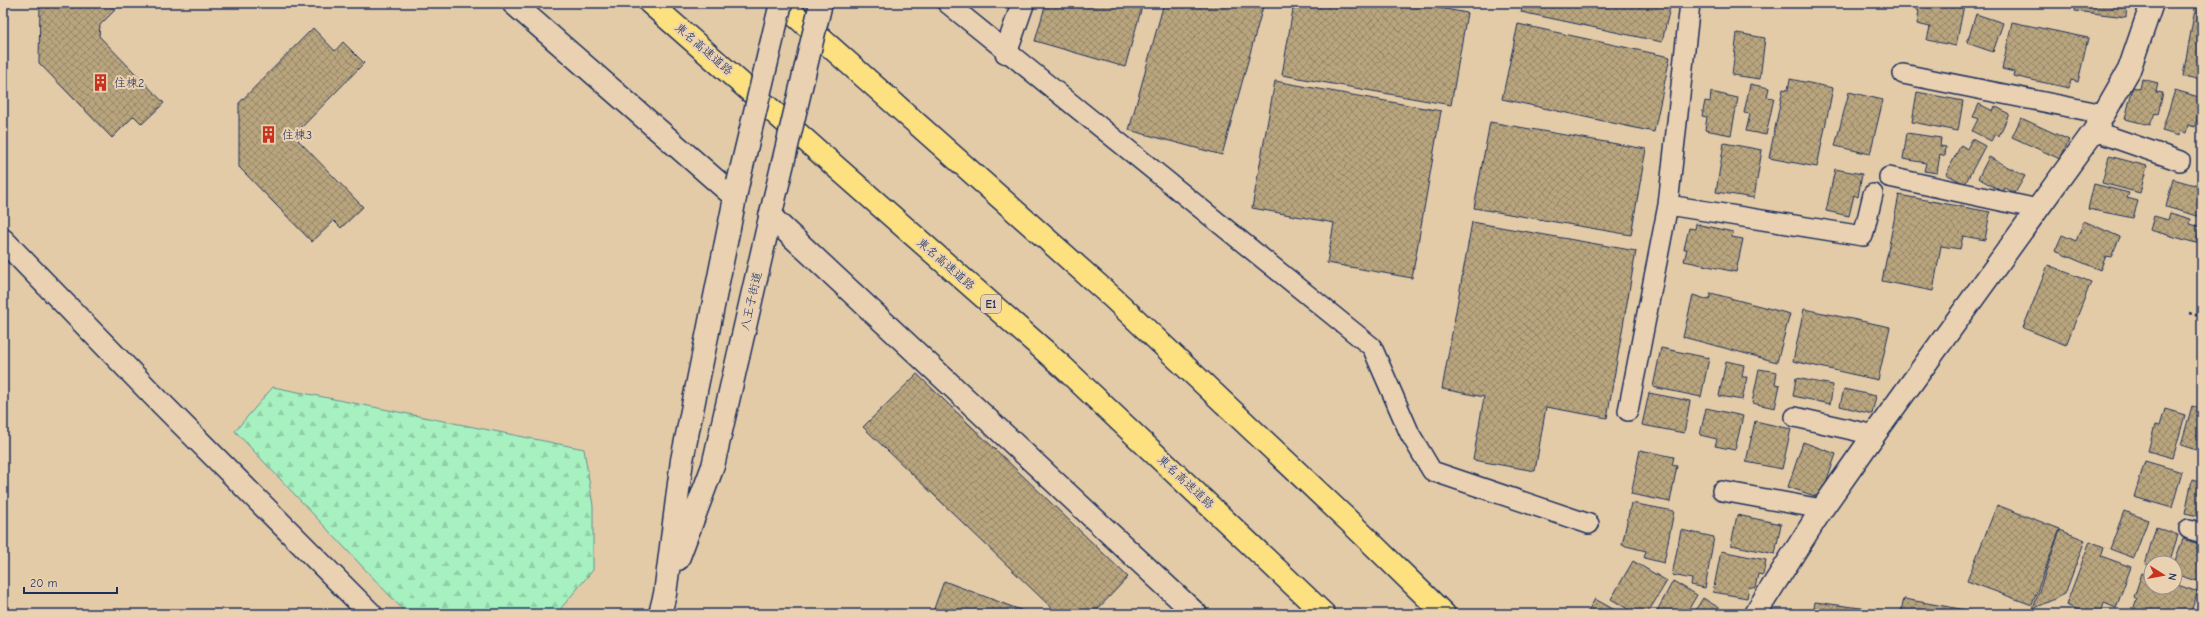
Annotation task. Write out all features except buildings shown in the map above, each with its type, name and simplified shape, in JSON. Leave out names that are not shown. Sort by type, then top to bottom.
[{"type":"highway","name":"東名高速道路","points":[[650,3],[1063,367],[1324,614]]},
{"type":"highway","points":[[781,3],[1113,298],[1352,524],[1444,614]]},
{"type":"street","points":[[513,3],[737,190]]},
{"type":"street","name":"八王子街道","points":[[663,604],[682,460],[737,190],[781,3]]},
{"type":"street","name":"八王子街道","points":[[663,604],[713,466],[771,212],[821,3]]},
{"type":"street","points":[[1006,52],[1023,3]]},
{"type":"street","points":[[1755,614],[1822,509],[2099,122],[2129,70],[2152,3]]},
{"type":"street","points":[[771,212],[1155,573],[1196,614]]},
{"type":"street","points":[[3,240],[155,397],[371,614]]},
{"type":"lane","points":[[947,3],[1372,347],[1410,434],[1432,471],[1590,524]]},
{"type":"lane","points":[[1628,411],[1668,205],[1690,3]]},
{"type":"lane","points":[[1903,74],[2099,122],[2180,161]]},
{"type":"lane","points":[[1889,177],[2038,209]]},
{"type":"lane","points":[[1668,205],[1863,236],[1873,194]]},
{"type":"lane","points":[[1795,417],[1874,435]]},
{"type":"lane","points":[[1722,491],[1822,509]]},
{"type":"path","points":[[2189,313],[2202,317]]},
{"type":"green space","points":[[273,387],[584,449],[593,506],[593,570],[556,614],[407,614],[235,431]]},
{"type":"place","name":"住棟2","points":[[101,83]]},
{"type":"place","name":"住棟3","points":[[269,135]]}]
